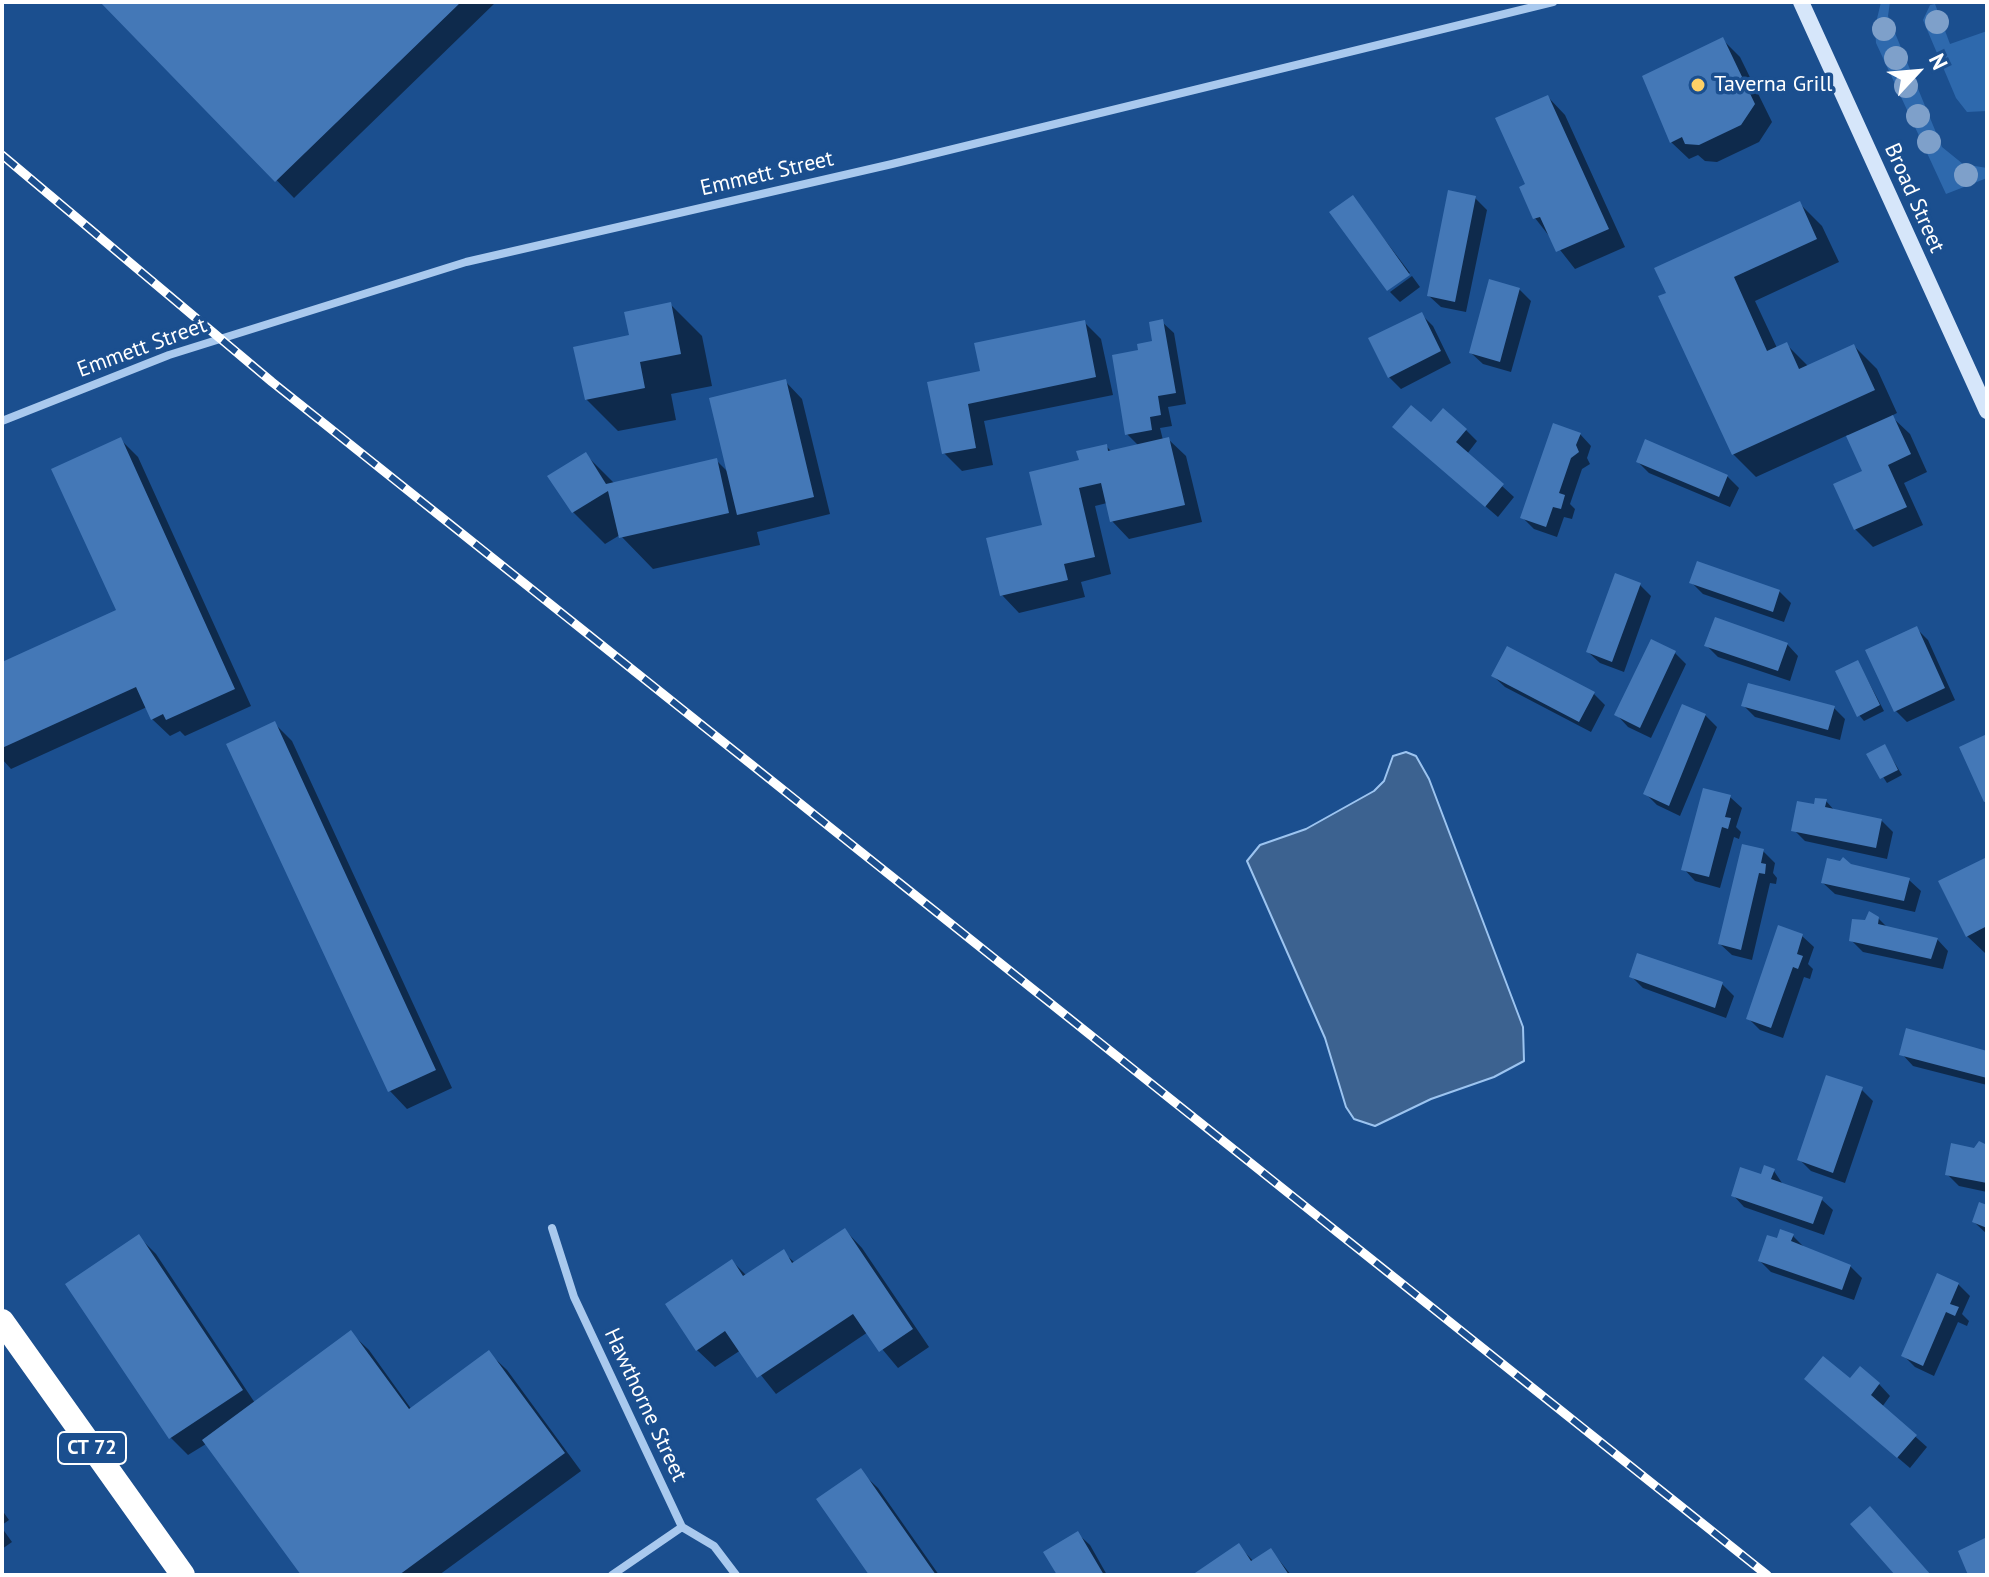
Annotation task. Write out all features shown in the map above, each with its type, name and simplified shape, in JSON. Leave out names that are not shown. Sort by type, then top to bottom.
[{"type":"highway","name":"CT 72","points":[[2,1321],[183,1575]]},
{"type":"main road","name":"Broad Street","points":[[1801,2],[1987,411]]},
{"type":"street","name":"Emmett Street","points":[[2,421],[169,355],[466,262],[892,164],[1553,2]]},
{"type":"street","name":"Hawthorne Street","points":[[552,1228],[574,1297],[682,1527]]},
{"type":"street","points":[[612,1575],[682,1527],[714,1546],[736,1575]]},
{"type":"shaded area","points":[[1881,2],[1890,2],[1888,16],[1942,147],[1963,164],[1987,168],[1987,178],[1946,194],[1876,43],[1875,27]]},
{"type":"shaded area","points":[[1935,4],[1950,44],[1987,31],[1987,111],[1967,112],[1956,98],[1923,20],[1930,5]]},
{"type":"shaded area","points":[[1406,752],[1416,756],[1429,779],[1523,1027],[1524,1061],[1494,1077],[1431,1099],[1375,1126],[1354,1119],[1346,1107],[1325,1038],[1247,861],[1260,845],[1306,829],[1374,791],[1384,781],[1393,756]]},
{"type":"building","points":[[100,2],[461,2],[275,182]]},
{"type":"building","points":[[1723,37],[1755,104],[1741,125],[1699,145],[1685,144],[1682,137],[1670,143],[1642,76]]},
{"type":"building","points":[[1548,95],[1609,229],[1556,252],[1540,217],[1533,219],[1519,187],[1525,184],[1495,118]]},
{"type":"building","points":[[1448,190],[1476,196],[1455,302],[1427,296]]},
{"type":"building","points":[[1353,195],[1410,275],[1387,291],[1329,212]]},
{"type":"building","points":[[1800,201],[1817,239],[1734,277],[1767,351],[1787,342],[1799,369],[1854,344],[1875,390],[1732,455],[1658,296],[1666,293],[1654,268]]},
{"type":"building","points":[[1489,279],[1520,288],[1500,362],[1469,353]]},
{"type":"building","points":[[671,302],[681,354],[640,362],[645,388],[585,400],[573,347],[629,335],[624,312]]},
{"type":"building","points":[[1422,312],[1441,351],[1388,378],[1368,338]]},
{"type":"building","points":[[1163,319],[1176,393],[1158,396],[1161,415],[1150,417],[1152,430],[1125,435],[1112,355],[1138,350],[1137,344],[1152,341],[1149,322]]},
{"type":"building","points":[[1085,320],[1096,377],[968,404],[976,448],[942,454],[927,382],[980,371],[974,343]]},
{"type":"building","points":[[786,379],[814,497],[737,515],[709,398]]},
{"type":"building","points":[[1411,405],[1431,422],[1443,408],[1467,429],[1456,442],[1504,484],[1485,507],[1392,427]]},
{"type":"building","points":[[1893,415],[1911,454],[1888,465],[1907,507],[1854,530],[1833,484],[1862,471],[1846,436]]},
{"type":"building","points":[[1553,423],[1581,433],[1576,445],[1579,452],[1571,458],[1559,493],[1565,495],[1561,509],[1553,507],[1546,527],[1520,518]]},
{"type":"building","points":[[121,437],[235,689],[166,720],[163,714],[151,720],[136,687],[2,748],[2,662],[116,610],[51,469]]},
{"type":"building","points":[[1169,437],[1185,505],[1110,522],[1101,483],[1079,488],[1095,557],[1064,564],[1068,580],[1000,596],[986,538],[1042,525],[1029,472],[1079,460],[1076,451],[1107,444],[1108,451]]},
{"type":"building","points":[[1645,439],[1728,475],[1719,497],[1636,462]]},
{"type":"building","points":[[586,452],[606,484],[717,458],[729,513],[619,538],[608,491],[572,513],[547,476]]},
{"type":"building","points":[[1697,561],[1780,590],[1773,612],[1689,583]]},
{"type":"building","points":[[1615,573],[1641,583],[1612,662],[1586,652]]},
{"type":"building","points":[[1715,617],[1788,643],[1778,671],[1704,646]]},
{"type":"building","points":[[1917,626],[1945,688],[1894,712],[1865,650]]},
{"type":"building","points":[[1651,639],[1676,651],[1640,728],[1614,715]]},
{"type":"building","points":[[1507,646],[1595,692],[1579,722],[1491,676]]},
{"type":"building","points":[[1858,660],[1880,705],[1857,717],[1835,671]]},
{"type":"building","points":[[1748,683],[1835,706],[1828,730],[1741,706]]},
{"type":"building","points":[[1682,704],[1706,714],[1669,806],[1643,794]]},
{"type":"building","points":[[275,721],[436,1070],[388,1092],[226,744]]},
{"type":"building","points":[[1987,734],[1987,801],[1984,802],[1959,747]]},
{"type":"building","points":[[1885,744],[1898,770],[1880,779],[1866,754]]},
{"type":"building","points":[[1703,788],[1731,795],[1725,817],[1731,818],[1728,829],[1722,827],[1709,877],[1681,870]]},
{"type":"building","points":[[1815,798],[1827,799],[1825,807],[1882,819],[1876,848],[1791,831],[1797,801],[1814,804]]},
{"type":"building","points":[[1742,844],[1764,849],[1761,863],[1766,864],[1765,874],[1759,873],[1741,950],[1718,944]]},
{"type":"building","points":[[1843,857],[1851,864],[1910,878],[1904,901],[1821,883],[1827,858],[1840,861]]},
{"type":"building","points":[[1987,857],[1987,926],[1966,937],[1938,881]]},
{"type":"building","points":[[1869,911],[1879,917],[1878,924],[1938,938],[1931,959],[1849,941],[1852,919],[1865,920]]},
{"type":"building","points":[[1778,925],[1803,934],[1797,954],[1803,956],[1798,969],[1793,967],[1771,1028],[1746,1019]]},
{"type":"building","points":[[1637,953],[1723,982],[1715,1008],[1629,977]]},
{"type":"building","points":[[1906,1028],[1987,1051],[1987,1078],[1899,1055]]},
{"type":"building","points":[[1826,1075],[1863,1087],[1833,1173],[1797,1160]]},
{"type":"building","points":[[1979,1141],[1987,1145],[1987,1183],[1945,1175],[1951,1143],[1974,1148]]},
{"type":"building","points":[[1764,1165],[1775,1169],[1771,1179],[1823,1197],[1813,1224],[1731,1196],[1740,1167],[1761,1174]]},
{"type":"building","points":[[1979,1202],[1987,1205],[1987,1228],[1972,1222]]},
{"type":"building","points":[[845,1228],[913,1329],[879,1352],[853,1314],[757,1378],[725,1331],[696,1351],[665,1304],[732,1259],[743,1276],[784,1249],[792,1263]]},
{"type":"building","points":[[1780,1229],[1794,1234],[1791,1241],[1851,1265],[1842,1290],[1758,1261],[1767,1235],[1777,1238]]},
{"type":"building","points":[[139,1234],[243,1390],[169,1439],[65,1284]]},
{"type":"building","points":[[1937,1273],[1959,1283],[1950,1304],[1959,1307],[1955,1316],[1946,1312],[1923,1366],[1901,1356]]},
{"type":"building","points":[[351,1330],[409,1409],[489,1350],[565,1453],[399,1575],[301,1575],[202,1440]]},
{"type":"building","points":[[1823,1356],[1850,1378],[1860,1366],[1880,1383],[1871,1395],[1917,1435],[1897,1458],[1804,1379]]},
{"type":"building","points":[[861,1468],[936,1575],[869,1575],[816,1499]]},
{"type":"building","points":[[1870,1506],[1931,1575],[1895,1575],[1850,1524]]},
{"type":"building","points":[[1078,1531],[1104,1575],[1057,1575],[1043,1552]]},
{"type":"building","points":[[1985,1538],[1987,1575],[1968,1575],[1958,1551]]},
{"type":"building","points":[[1239,1543],[1251,1561],[1271,1548],[1289,1575],[1192,1575]]},
{"type":"railway","points":[[2,155],[272,382],[1767,1575]]},
{"type":"place","name":"Taverna Grill","points":[[1698,85]]}]
